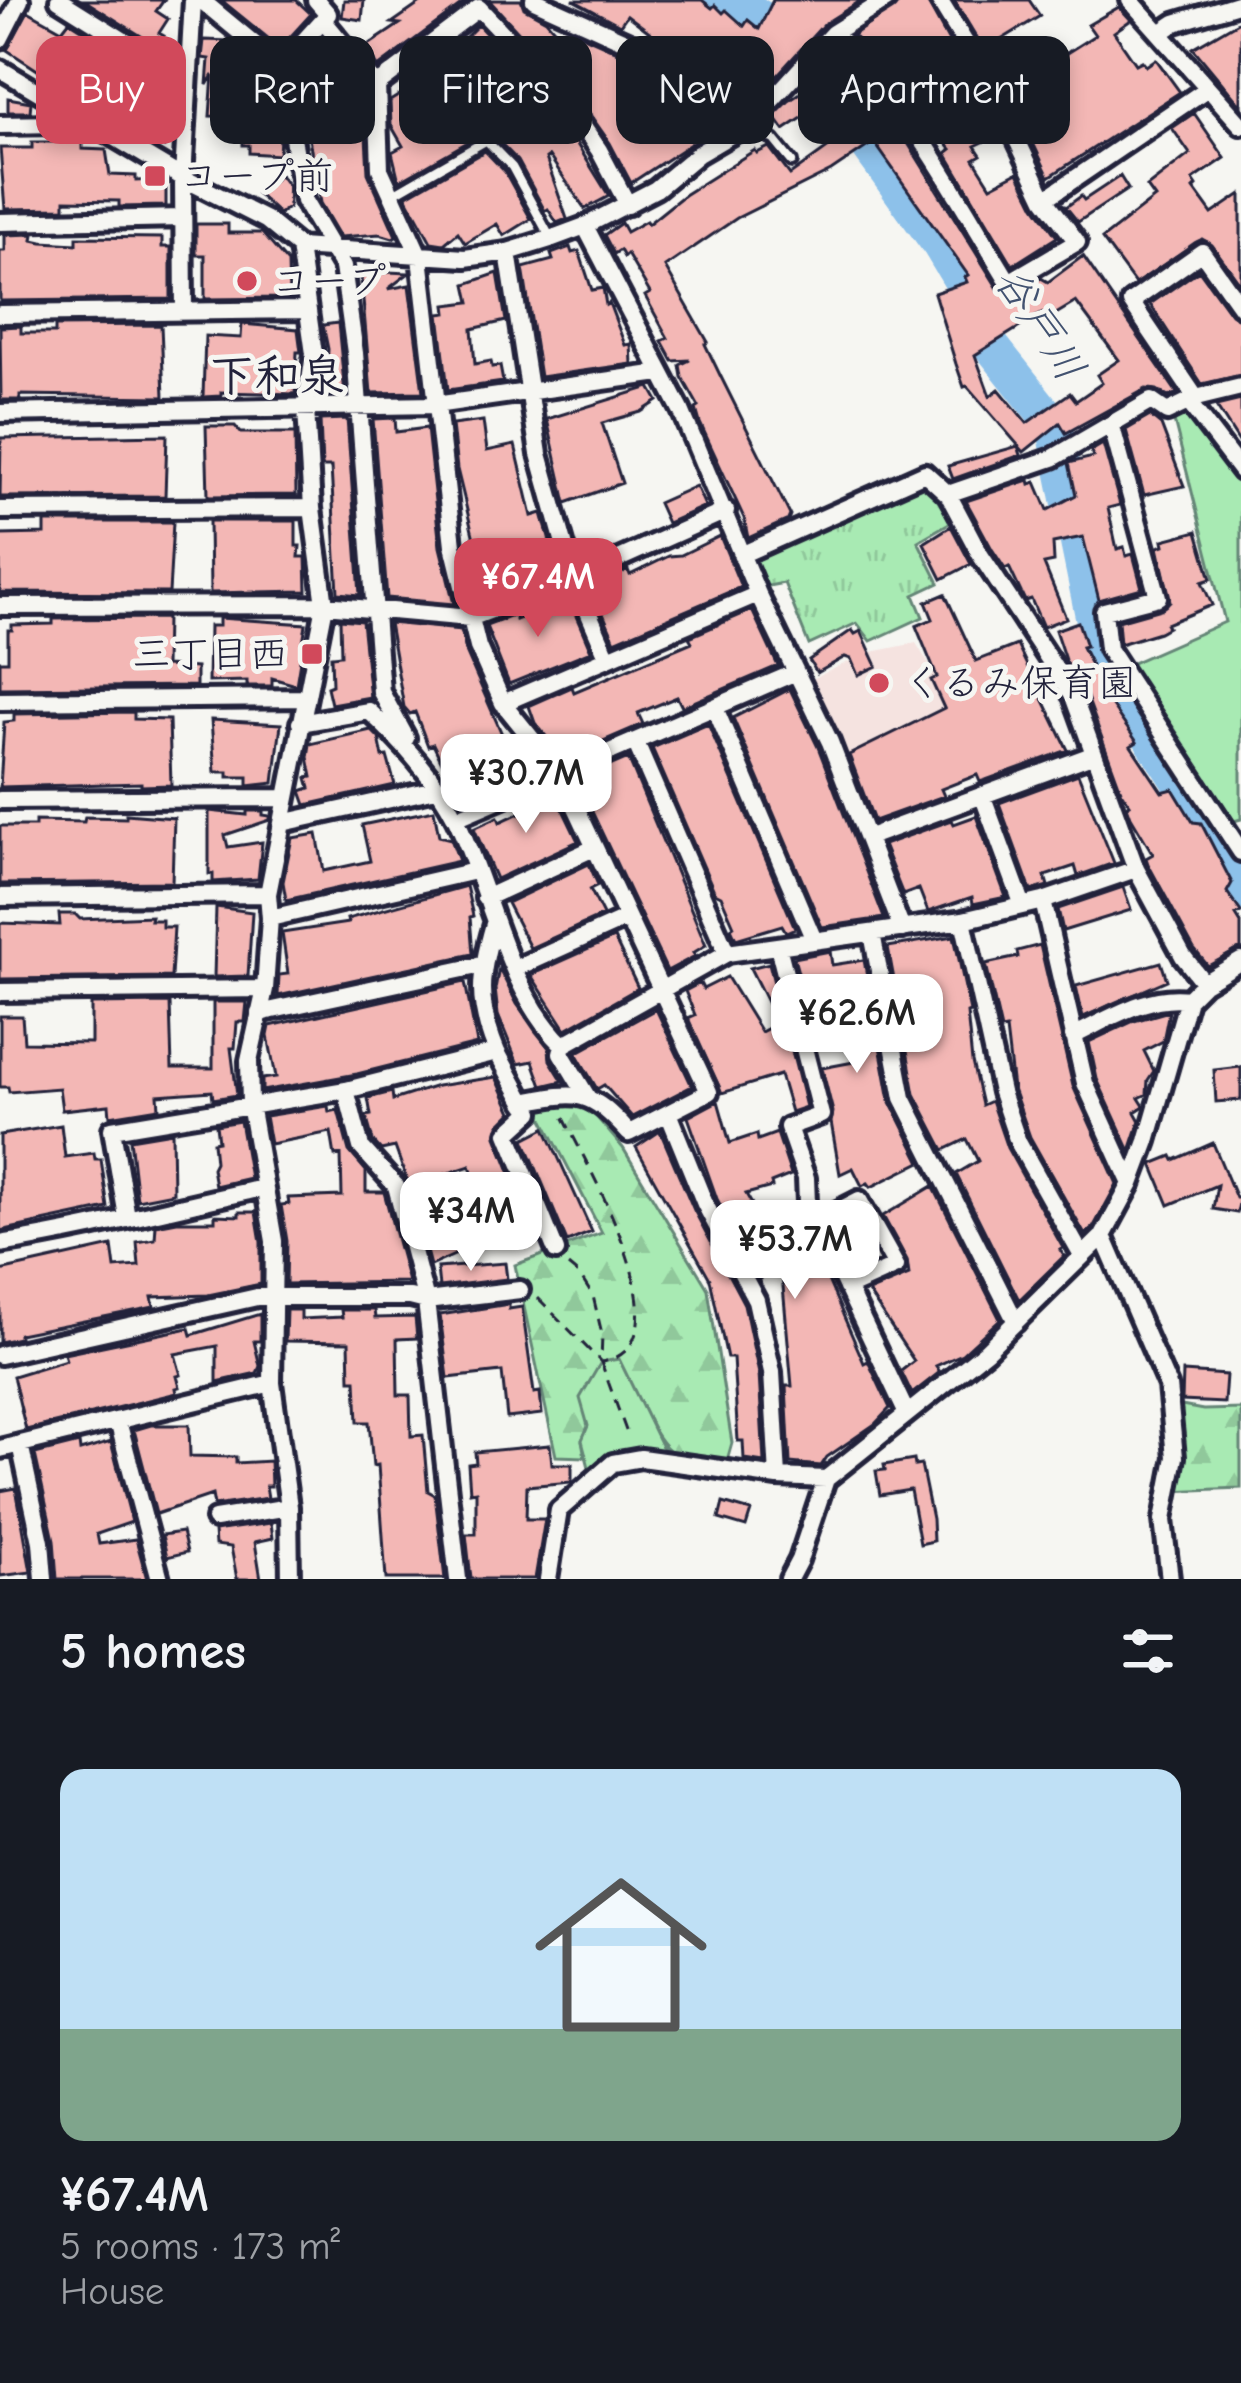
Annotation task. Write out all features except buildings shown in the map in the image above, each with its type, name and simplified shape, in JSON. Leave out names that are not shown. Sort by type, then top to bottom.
[{"type":"street","points":[[0,39],[20,0]]},
{"type":"street","points":[[59,0],[188,80]]},
{"type":"street","points":[[184,311],[183,178],[197,0]]},
{"type":"street","points":[[197,0],[243,36]]},
{"type":"street","points":[[308,36],[328,14],[316,0]]},
{"type":"street","points":[[534,0],[616,37]]},
{"type":"street","points":[[774,96],[833,33],[886,0]]},
{"type":"street","points":[[939,0],[961,36]]},
{"type":"street","points":[[1130,0],[1241,125]]},
{"type":"street","points":[[1160,33],[1175,23],[1241,3]]},
{"type":"street","points":[[440,36],[478,8],[504,36]]},
{"type":"street","points":[[323,20],[377,85],[380,169],[420,257],[453,545],[478,647],[503,703],[561,775],[710,1092],[629,1133],[604,1106],[572,1092],[524,1102]]},
{"type":"street","points":[[833,33],[867,64],[908,116],[1009,283],[1077,242],[1045,199],[1019,144]]},
{"type":"street","points":[[377,85],[399,67]]},
{"type":"street","points":[[0,69],[36,91]]},
{"type":"street","points":[[1045,199],[1208,88]]},
{"type":"street","points":[[0,124],[36,124]]},
{"type":"street","points":[[592,140],[628,205]]},
{"type":"street","points":[[125,144],[266,220],[299,247],[465,258],[508,252],[585,226],[656,189],[715,144]]},
{"type":"street","points":[[294,144],[304,201],[343,268],[355,353],[381,692],[456,818],[494,924],[541,1024],[562,1045]]},
{"type":"street","points":[[0,222],[182,218]]},
{"type":"street","points":[[585,226],[726,512],[758,594],[830,742],[902,929]]},
{"type":"street","points":[[290,1579],[289,1507],[272,1384],[274,1241],[250,1104],[249,1061],[265,989],[268,894],[326,605],[312,508],[306,409],[314,354],[299,247]]},
{"type":"street","points":[[508,252],[539,454],[574,579],[608,658]]},
{"type":"street","points":[[1241,307],[1202,252],[1131,302],[1241,471]]},
{"type":"street","points":[[0,314],[308,310]]},
{"type":"street","points":[[0,413],[435,405],[660,373]]},
{"type":"street","points":[[948,494],[1059,455],[1151,401],[1167,412],[1241,387]]},
{"type":"street","points":[[1112,427],[1158,597],[1104,611],[1108,649],[1235,829],[1241,852]]},
{"type":"street","points":[[743,554],[925,473],[948,494],[981,556],[1073,696],[1136,869],[1183,956],[1204,982]]},
{"type":"street","points":[[0,510],[312,508]]},
{"type":"street","points":[[0,606],[326,605],[470,618],[574,579],[726,512]]},
{"type":"street","points":[[503,703],[758,594]]},
{"type":"street","points":[[456,818],[794,673]]},
{"type":"street","points":[[0,701],[306,698]]},
{"type":"street","points":[[715,707],[814,940]]},
{"type":"street","points":[[300,723],[369,711],[415,755]]},
{"type":"street","points":[[635,742],[728,952]]},
{"type":"street","points":[[869,837],[1092,754]]},
{"type":"street","points":[[281,824],[436,789]]},
{"type":"street","points":[[983,797],[1022,903]]},
{"type":"street","points":[[0,800],[285,798]]},
{"type":"street","points":[[485,898],[594,848]]},
{"type":"street","points":[[562,1045],[728,952],[963,920],[1043,901],[1136,869]]},
{"type":"street","points":[[270,918],[475,871]]},
{"type":"street","points":[[0,897],[268,894]]},
{"type":"street","points":[[1043,901],[1085,1083],[1131,1184]]},
{"type":"street","points":[[516,968],[627,918]]},
{"type":"street","points":[[963,920],[1000,1092],[1018,1142],[1082,1256]]},
{"type":"street","points":[[494,924],[479,987],[486,1025],[531,1112],[508,1133],[556,1251]]},
{"type":"street","points":[[872,934],[903,1098],[1016,1322]]},
{"type":"street","points":[[778,946],[821,1115],[788,1126],[806,1178],[807,1203],[906,1412]]},
{"type":"street","points":[[789,1579],[800,1560],[826,1479],[986,1351],[1103,1236],[1131,1184],[1188,999],[1204,982],[1241,961]]},
{"type":"street","points":[[259,1013],[482,965]]},
{"type":"street","points":[[0,992],[265,989]]},
{"type":"street","points":[[1073,1036],[1146,1002],[1188,999]]},
{"type":"street","points":[[562,1045],[561,1053],[589,1099]]},
{"type":"street","points":[[127,1217],[112,1129],[346,1090],[497,1052]]},
{"type":"street","points":[[346,1090],[361,1147],[396,1186],[426,1301],[458,1579]]},
{"type":"street","points":[[668,1113],[705,1204],[756,1300],[772,1372],[778,1478]]},
{"type":"street","points":[[0,1244],[81,1232],[127,1217],[263,1188]]},
{"type":"street","points":[[816,1222],[859,1199],[896,1266],[847,1288]]},
{"type":"street","points":[[1103,1236],[1168,1386],[1175,1457],[1163,1520],[1170,1579]]},
{"type":"street","points":[[0,1355],[257,1297],[410,1297],[426,1301],[520,1290]]},
{"type":"street","points":[[0,1449],[272,1384]]},
{"type":"street","points":[[118,1421],[160,1579]]},
{"type":"street","points":[[20,1444],[44,1579]]},
{"type":"street","points":[[548,1579],[559,1510],[613,1463],[641,1458],[778,1478],[826,1479]]},
{"type":"street","points":[[215,1519],[289,1507]]},
{"type":"lane","points":[[774,140],[792,162]]},
{"type":"lane","points":[[392,195],[480,144]]},
{"type":"lane","points":[[491,144],[512,167],[550,239]]},
{"type":"path","points":[[554,1096],[595,1172],[598,1192],[612,1214],[636,1277],[633,1343],[619,1359],[601,1362]]},
{"type":"path","points":[[556,1251],[593,1296],[602,1334],[601,1362],[626,1434],[641,1458]]},
{"type":"path","points":[[520,1290],[542,1300],[601,1362]]},
{"type":"shaded area","points":[[916,643],[933,671],[978,656],[1003,724],[860,794],[806,682],[867,653]]},
{"type":"green space","points":[[1190,413],[1241,482],[1241,819],[1234,821],[1130,664],[1225,622],[1174,421]]},
{"type":"green space","points":[[918,483],[930,488],[951,522],[918,541],[939,583],[914,595],[923,617],[871,641],[857,623],[809,645],[784,583],[763,587],[749,557],[787,546]]},
{"type":"green space","points":[[581,1099],[623,1148],[708,1289],[732,1443],[726,1464],[675,1454],[643,1412],[589,1426],[582,1440],[585,1457],[556,1456],[515,1265],[602,1233],[539,1111]]},
{"type":"green space","points":[[619,1359],[661,1445],[673,1456],[606,1460],[590,1471],[582,1440],[588,1426],[580,1398],[601,1362]]},
{"type":"green space","points":[[1171,1404],[1203,1410],[1241,1409],[1241,1488],[1169,1491]]},
{"type":"waterway","name":"谷戸川","points":[[717,0],[748,10],[789,36],[940,245],[988,342],[1054,425],[1100,650],[1115,682],[1177,778],[1225,843],[1241,893]]},
{"type":"place","name":"コープ前","points":[[155,176]]},
{"type":"place","name":"コープ","points":[[247,281]]},
{"type":"place","name":"三丁目西","points":[[312,654]]},
{"type":"place","name":"くるみ保育園","points":[[879,683]]},
{"type":"district","name":"下和泉","points":[[277,376]]}]
